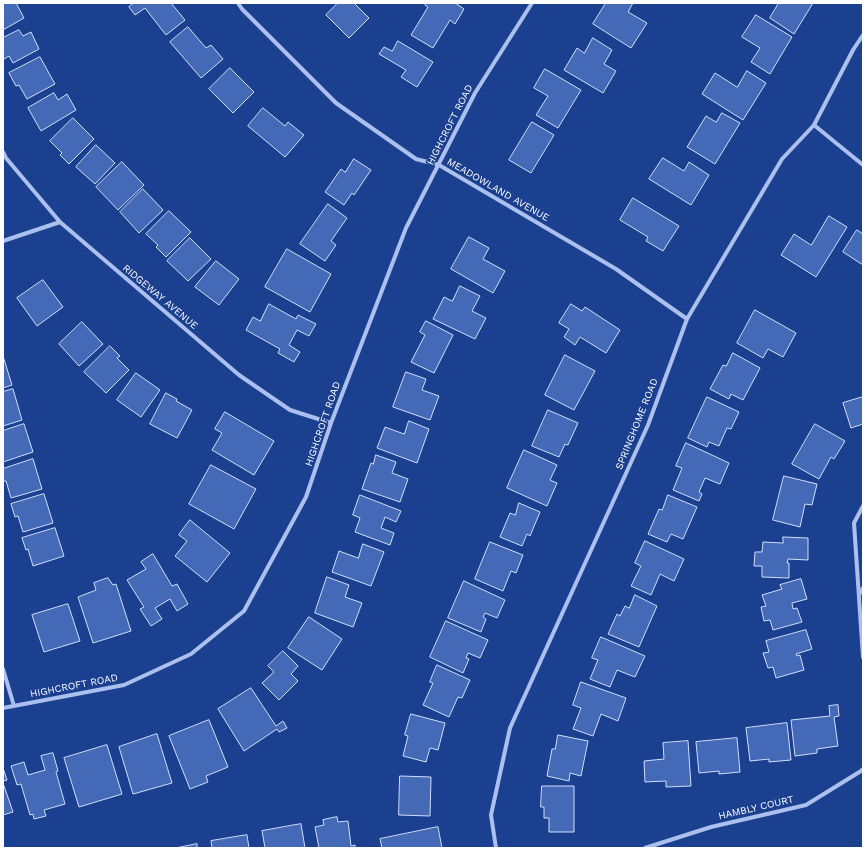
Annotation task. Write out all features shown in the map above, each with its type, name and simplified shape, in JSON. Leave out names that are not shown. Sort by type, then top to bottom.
[{"type":"street","name":"MEADOWLAND AVENUE","points":[[238,3],[242,9],[336,103],[416,159],[439,165],[616,269],[687,319]]},
{"type":"street","name":"HIGHCROFT ROAD","points":[[3,708],[124,685],[191,654],[244,612],[306,497],[331,423],[406,228],[474,93],[532,3]]},
{"type":"street","name":"SPRINGHOME ROAD","points":[[496,848],[492,815],[510,728],[648,425],[687,319],[782,159],[814,125],[853,50],[863,35]]},
{"type":"street","points":[[814,125],[863,165]]},
{"type":"street","name":"RIDGEWAY AVENUE","points":[[3,152],[6,158],[60,222],[239,375],[290,410],[331,423]]},
{"type":"street","points":[[3,241],[60,222]]},
{"type":"street","points":[[863,506],[854,523],[863,657]]},
{"type":"street","points":[[859,596],[863,588]]},
{"type":"street","points":[[3,669],[14,706]]},
{"type":"street","name":"HAMBLY COURT","points":[[645,848],[711,827],[806,805],[863,769]]},
{"type":"building","points":[[3,3],[16,3],[24,18],[3,30]]},
{"type":"building","points":[[134,3],[171,3],[185,20],[166,35],[145,8],[135,15],[129,7]]},
{"type":"building","points":[[338,3],[356,3],[355,4],[369,18],[349,38],[326,15]]},
{"type":"building","points":[[426,3],[455,3],[464,9],[455,24],[450,20],[433,48],[411,35],[428,7],[425,5]]},
{"type":"building","points":[[606,3],[633,3],[628,12],[647,23],[631,48],[593,24]]},
{"type":"building","points":[[779,3],[813,3],[794,34],[770,18]]},
{"type":"building","points":[[756,15],[792,37],[770,74],[751,62],[760,48],[742,37]]},
{"type":"building","points":[[188,27],[206,48],[211,45],[223,59],[201,78],[170,42]]},
{"type":"building","points":[[19,30],[23,36],[31,32],[39,49],[13,63],[9,56],[4,59],[3,57],[3,38]]},
{"type":"building","points":[[593,38],[612,50],[604,64],[616,71],[603,93],[564,70],[577,48],[584,53]]},
{"type":"building","points":[[398,41],[433,62],[417,87],[401,77],[406,70],[379,54],[384,47],[392,51]]},
{"type":"building","points":[[40,57],[55,84],[27,99],[19,85],[16,86],[9,73]]},
{"type":"building","points":[[230,68],[254,92],[233,113],[209,89]]},
{"type":"building","points":[[545,69],[581,90],[558,128],[536,115],[548,96],[534,88]]},
{"type":"building","points":[[747,71],[766,83],[743,120],[702,94],[715,73],[737,87]]},
{"type":"building","points":[[54,93],[58,100],[67,94],[76,110],[41,131],[28,108]]},
{"type":"building","points":[[263,108],[285,126],[288,122],[304,135],[285,157],[248,126]]},
{"type":"building","points":[[722,113],[740,123],[715,164],[687,147],[706,116],[716,122]]},
{"type":"building","points":[[73,118],[94,139],[69,164],[60,155],[62,153],[50,141]]},
{"type":"building","points":[[532,122],[554,135],[531,173],[509,160]]},
{"type":"building","points":[[96,145],[115,163],[95,184],[76,167]]},
{"type":"building","points":[[663,158],[684,171],[689,162],[709,175],[691,205],[649,179]]},
{"type":"building","points":[[354,159],[371,170],[354,195],[352,193],[344,205],[325,192],[341,169],[345,172]]},
{"type":"building","points":[[122,162],[144,185],[118,210],[96,187]]},
{"type":"building","points":[[143,189],[163,210],[139,233],[120,212]]},
{"type":"building","points":[[633,198],[679,226],[663,251],[646,241],[648,237],[620,220]]},
{"type":"building","points":[[328,204],[347,218],[331,241],[336,245],[325,261],[300,244]]},
{"type":"building","points":[[169,211],[191,232],[166,257],[156,247],[158,245],[146,234]]},
{"type":"building","points":[[829,216],[847,227],[816,277],[781,255],[794,234],[811,245]]},
{"type":"building","points":[[857,230],[863,234],[863,265],[843,252]]},
{"type":"building","points":[[469,237],[489,248],[483,259],[505,271],[493,293],[451,269]]},
{"type":"building","points":[[190,238],[211,259],[188,281],[167,261]]},
{"type":"building","points":[[287,249],[331,274],[310,312],[265,287]]},
{"type":"building","points":[[216,261],[239,279],[219,305],[195,287]]},
{"type":"building","points":[[43,280],[63,307],[37,326],[17,298]]},
{"type":"building","points":[[460,286],[480,296],[472,311],[486,318],[475,339],[433,319],[444,297],[452,301]]},
{"type":"building","points":[[269,304],[296,319],[298,315],[316,324],[309,336],[297,330],[289,345],[300,352],[294,362],[278,353],[280,349],[246,330],[253,317],[260,321]]},
{"type":"building","points":[[571,304],[582,311],[585,307],[620,330],[606,353],[580,337],[575,345],[564,337],[569,329],[559,323]]},
{"type":"building","points":[[755,310],[796,333],[783,357],[768,349],[763,358],[737,343]]},
{"type":"building","points":[[426,321],[453,335],[434,373],[411,362],[425,335],[420,332]]},
{"type":"building","points":[[82,322],[103,344],[79,366],[59,344]]},
{"type":"building","points":[[110,346],[120,356],[117,358],[129,370],[106,393],[84,372]]},
{"type":"building","points":[[733,353],[760,368],[743,400],[731,394],[729,399],[710,389],[723,365],[726,366]]},
{"type":"building","points":[[565,355],[595,371],[574,410],[545,395]]},
{"type":"building","points":[[3,356],[12,385],[3,388]]},
{"type":"building","points":[[406,372],[426,379],[422,390],[439,396],[430,420],[393,407]]},
{"type":"building","points":[[136,373],[160,390],[141,417],[117,400]]},
{"type":"building","points":[[13,389],[22,420],[3,426],[3,392]]},
{"type":"building","points":[[166,393],[177,399],[176,401],[192,410],[177,438],[150,424]]},
{"type":"building","points":[[707,397],[739,412],[731,429],[727,428],[719,446],[709,442],[707,447],[688,438]]},
{"type":"building","points":[[863,397],[863,424],[851,428],[843,403]]},
{"type":"building","points":[[548,410],[578,423],[568,445],[565,444],[559,457],[532,446]]},
{"type":"building","points":[[225,412],[274,441],[254,475],[212,450],[222,433],[215,429]]},
{"type":"building","points":[[409,421],[429,429],[417,463],[377,448],[385,427],[404,434]]},
{"type":"building","points":[[24,424],[33,452],[3,462],[3,431]]},
{"type":"building","points":[[815,424],[845,441],[834,459],[831,457],[819,479],[792,464]]},
{"type":"building","points":[[686,443],[729,463],[720,484],[705,478],[699,492],[702,494],[699,501],[673,490],[682,468],[676,466]]},
{"type":"building","points":[[524,450],[557,465],[550,480],[557,483],[547,506],[507,488]]},
{"type":"building","points":[[376,455],[396,462],[392,473],[408,479],[400,502],[362,489],[371,463],[373,464]]},
{"type":"building","points":[[33,459],[42,489],[11,498],[6,481],[3,481],[3,469]]},
{"type":"building","points":[[211,465],[256,489],[234,529],[189,504]]},
{"type":"building","points":[[784,476],[817,484],[812,505],[805,504],[800,527],[773,520]]},
{"type":"building","points":[[44,494],[53,523],[23,532],[18,516],[15,517],[11,504]]},
{"type":"building","points":[[360,495],[401,511],[396,522],[385,517],[381,528],[394,533],[390,545],[355,532],[360,518],[353,515]]},
{"type":"building","points":[[668,495],[697,507],[683,539],[671,534],[667,542],[648,534],[659,509],[662,510]]},
{"type":"building","points":[[519,503],[540,512],[530,536],[527,534],[522,546],[500,537],[510,513],[515,515]]},
{"type":"building","points":[[190,520],[230,553],[207,582],[175,556],[187,541],[179,535]]},
{"type":"building","points":[[55,528],[64,556],[33,566],[28,549],[26,550],[22,538]]},
{"type":"building","points":[[783,537],[808,538],[808,560],[788,559],[787,563],[789,563],[789,578],[762,577],[762,566],[754,566],[755,552],[762,552],[763,542],[783,543]]},
{"type":"building","points":[[645,541],[684,559],[674,581],[660,574],[651,595],[631,586],[641,566],[635,563]]},
{"type":"building","points":[[490,542],[523,555],[516,573],[511,571],[503,591],[475,579]]},
{"type":"building","points":[[363,544],[384,552],[371,586],[332,572],[339,551],[358,558]]},
{"type":"building","points":[[153,554],[172,586],[177,584],[188,604],[177,611],[170,599],[155,608],[162,619],[151,626],[140,609],[144,607],[127,580],[146,569],[141,562]]},
{"type":"building","points":[[327,577],[349,585],[345,597],[362,603],[353,627],[315,613]]},
{"type":"building","points":[[108,578],[113,585],[116,584],[131,631],[93,643],[78,597],[96,590],[94,583]]},
{"type":"building","points":[[801,579],[807,599],[792,603],[793,609],[797,608],[802,622],[773,630],[770,620],[764,621],[761,607],[766,606],[762,595],[782,589],[780,585]]},
{"type":"building","points":[[464,581],[505,600],[497,618],[485,613],[483,617],[486,619],[481,632],[448,618]]},
{"type":"building","points":[[635,595],[657,606],[639,647],[608,634],[617,614],[620,616],[625,606],[629,608]]},
{"type":"building","points":[[68,604],[80,641],[44,652],[32,615]]},
{"type":"building","points":[[309,617],[342,639],[322,670],[288,648]]},
{"type":"building","points":[[446,621],[488,640],[480,658],[468,653],[466,658],[469,659],[463,673],[430,657]]},
{"type":"building","points":[[806,630],[812,649],[796,654],[797,656],[800,655],[804,670],[776,678],[773,667],[768,668],[763,653],[769,652],[766,641]]},
{"type":"building","points":[[601,637],[645,656],[635,677],[617,670],[610,687],[590,679],[598,660],[592,658]]},
{"type":"building","points":[[283,651],[298,666],[291,674],[298,681],[279,700],[262,683],[274,672],[268,666]]},
{"type":"building","points":[[437,665],[470,680],[462,698],[458,697],[449,717],[423,705],[433,683],[430,682]]},
{"type":"building","points":[[581,682],[626,698],[618,721],[601,714],[593,736],[573,729],[581,708],[573,705]]},
{"type":"building","points":[[251,688],[276,726],[283,721],[287,728],[279,732],[277,729],[244,751],[218,709]]},
{"type":"building","points":[[838,705],[839,716],[834,717],[838,746],[817,749],[817,753],[795,756],[791,720],[830,716],[829,706]]},
{"type":"building","points":[[411,714],[445,723],[438,750],[430,748],[426,762],[403,756],[408,736],[405,735]]},
{"type":"building","points":[[209,720],[228,767],[206,776],[208,782],[190,789],[169,736]]},
{"type":"building","points":[[787,723],[791,760],[769,762],[769,759],[750,761],[746,728]]},
{"type":"building","points":[[157,734],[172,783],[133,794],[119,747]]},
{"type":"building","points":[[558,735],[588,741],[581,776],[570,773],[569,781],[547,776],[552,749],[555,749]]},
{"type":"building","points":[[737,738],[740,772],[719,774],[719,771],[699,773],[696,742]]},
{"type":"building","points":[[688,741],[691,786],[666,787],[666,781],[645,782],[644,761],[664,759],[663,743]]},
{"type":"building","points":[[107,745],[122,794],[79,807],[64,758]]},
{"type":"building","points":[[53,753],[58,771],[56,772],[65,804],[44,810],[46,816],[34,819],[33,814],[30,815],[21,784],[17,785],[11,766],[24,762],[28,775],[45,770],[41,756]]},
{"type":"building","points":[[3,768],[7,780],[3,781]]},
{"type":"building","points":[[400,776],[431,777],[430,816],[399,815]]},
{"type":"building","points":[[3,783],[13,812],[3,815]]},
{"type":"building","points":[[542,786],[574,786],[574,832],[549,832],[549,818],[544,818],[544,807],[541,807]]},
{"type":"building","points":[[337,817],[338,822],[348,821],[351,846],[355,845],[355,848],[319,848],[315,827],[324,825],[323,820]]},
{"type":"building","points":[[301,824],[305,848],[265,848],[262,831]]},
{"type":"building","points":[[438,827],[442,848],[382,848],[380,839]]},
{"type":"building","points":[[247,835],[249,848],[212,848],[211,841]]},
{"type":"building","points":[[197,844],[197,848],[176,848]]}]
